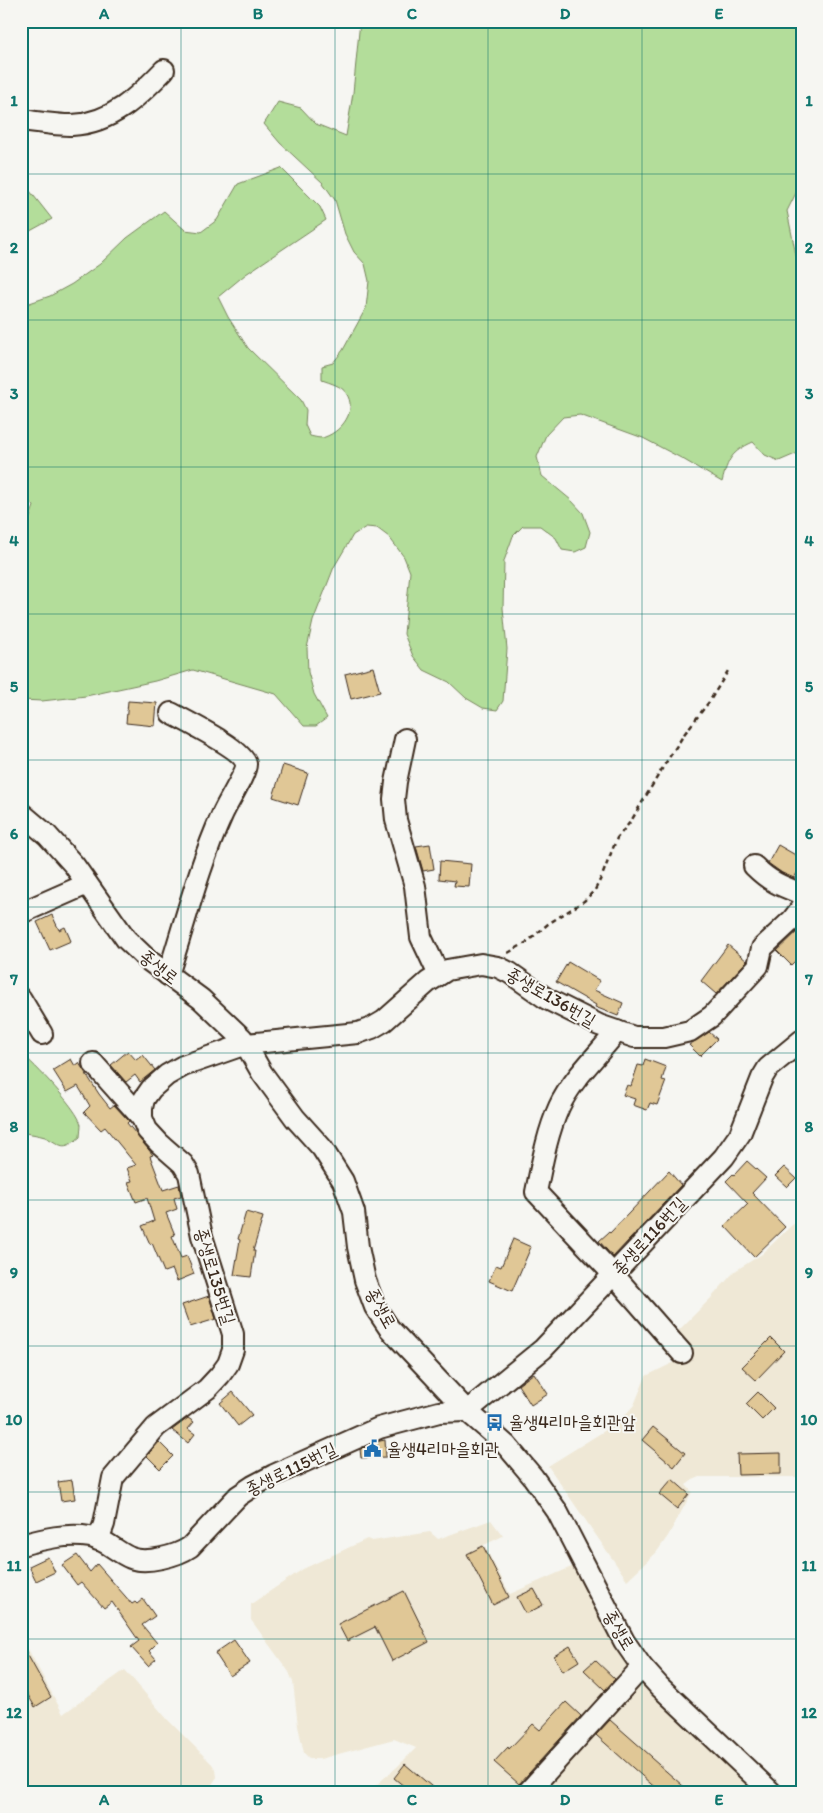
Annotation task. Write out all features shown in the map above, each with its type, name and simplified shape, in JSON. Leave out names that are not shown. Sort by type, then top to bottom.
[{"type":"street","points":[[21,120],[72,125],[92,122],[122,109],[140,95],[164,70]]},
{"type":"street","points":[[168,975],[210,843],[222,814],[245,772],[246,764],[242,756],[225,744],[171,713]]},
{"type":"street","points":[[405,739],[394,800],[396,820],[415,886],[422,937],[439,975]]},
{"type":"street","name":"종생로","points":[[21,813],[47,835],[74,865],[126,939],[148,960],[201,999],[242,1038],[262,1073],[295,1118],[322,1148],[343,1181],[354,1212],[358,1247],[365,1280],[375,1307],[389,1328],[467,1411],[506,1445],[533,1477],[557,1511],[624,1641],[642,1667],[659,1686],[771,1792]]},
{"type":"street","points":[[754,866],[767,878],[782,887],[802,894]]},
{"type":"street","points":[[21,914],[87,884]]},
{"type":"street","name":"종생로136번길","points":[[246,1044],[358,1033],[384,1021],[428,982],[439,975],[455,968],[481,964],[498,967],[510,973],[547,999],[599,1025],[634,1037],[664,1037],[690,1031],[712,1016],[758,966],[762,948],[792,920],[802,907]]},
{"type":"street","points":[[21,999],[42,1034]]},
{"type":"street","points":[[617,1031],[571,1087],[559,1106],[544,1153],[536,1192],[613,1274],[682,1353]]},
{"type":"street","name":"종생로116번길","points":[[467,1411],[543,1350],[724,1157],[740,1134],[762,1078],[768,1068],[802,1040]]},
{"type":"street","points":[[142,1118],[144,1099],[151,1089],[168,1075],[192,1063],[246,1044]]},
{"type":"street","name":"종생로135번길","points":[[93,1063],[142,1118],[147,1130],[158,1143],[183,1164],[188,1174],[202,1236],[233,1334],[233,1350],[228,1364],[220,1375],[207,1388],[156,1427],[113,1478],[104,1524],[98,1540]]},
{"type":"street","name":"종생로115번길","points":[[21,1546],[47,1538],[90,1537],[108,1543],[132,1558],[141,1560],[172,1556],[190,1547],[238,1496],[267,1478],[379,1428],[439,1412],[467,1411]]},
{"type":"street","points":[[528,1792],[642,1667]]},
{"type":"path","name":"종생로136번길","points":[[481,964],[511,952],[527,942],[548,924],[584,901],[595,890],[617,838],[636,813],[684,733],[709,702],[728,672]]},
{"type":"shaded area","points":[[802,1219],[802,1477],[700,1477],[693,1480],[686,1485],[692,1492],[668,1536],[656,1553],[627,1580],[548,1466],[609,1428],[625,1415],[634,1405],[646,1376],[679,1360],[665,1344],[735,1271],[762,1254],[792,1225]]},
{"type":"shaded area","points":[[491,1520],[503,1536],[484,1545],[510,1594],[576,1565],[655,1695],[758,1792],[368,1792],[416,1748],[394,1739],[320,1759],[310,1759],[304,1753],[298,1726],[293,1682],[289,1672],[251,1620],[251,1604],[303,1569],[367,1539],[372,1541],[430,1532],[438,1539]]},
{"type":"shaded area","points":[[21,1636],[63,1714],[125,1670],[168,1720],[212,1764],[216,1770],[217,1777],[213,1783],[204,1792],[21,1792]]},
{"type":"green space","points":[[360,21],[802,21],[802,186],[798,189],[787,211],[802,284],[802,453],[800,452],[779,461],[765,455],[753,442],[735,453],[726,467],[722,482],[643,438],[580,415],[563,417],[546,435],[537,457],[542,476],[571,500],[583,513],[590,532],[586,547],[575,552],[562,550],[556,538],[540,526],[523,526],[513,536],[504,561],[503,608],[507,649],[503,701],[497,710],[483,708],[466,698],[449,682],[424,670],[413,656],[404,634],[410,572],[404,557],[389,537],[377,528],[366,527],[353,535],[334,567],[313,621],[307,648],[308,672],[314,694],[327,718],[316,726],[304,726],[276,694],[193,670],[155,681],[86,696],[42,701],[21,700],[21,543],[34,506],[21,495],[21,306],[50,296],[72,284],[100,264],[127,238],[164,211],[185,230],[201,232],[217,220],[238,184],[281,168],[320,207],[326,220],[246,274],[218,297],[228,317],[248,348],[301,400],[306,410],[305,425],[310,436],[323,438],[337,430],[349,413],[349,400],[342,388],[322,380],[322,366],[333,363],[343,350],[366,308],[369,281],[365,264],[354,252],[345,234],[335,200],[323,183],[280,143],[264,124],[278,102],[301,108],[316,124],[346,136],[353,93]]},
{"type":"green space","points":[[21,185],[26,186],[52,219],[21,236]]},
{"type":"green space","points":[[21,1053],[73,1109],[81,1125],[80,1137],[74,1142],[62,1146],[45,1137],[21,1133]]},
{"type":"building","points":[[373,667],[380,692],[351,699],[345,674]]},
{"type":"building","points":[[128,701],[157,703],[155,726],[126,723]]},
{"type":"building","points":[[283,765],[308,773],[298,805],[273,797]]},
{"type":"building","points":[[430,844],[434,869],[423,871],[416,846]]},
{"type":"building","points":[[778,845],[799,857],[796,861],[802,865],[794,878],[782,873],[768,863]]},
{"type":"building","points":[[440,861],[471,864],[469,887],[454,886],[455,881],[439,879]]},
{"type":"building","points":[[52,915],[59,930],[65,927],[71,941],[50,950],[37,922]]},
{"type":"building","points":[[802,927],[802,954],[791,965],[777,951]]},
{"type":"building","points":[[728,945],[747,961],[716,994],[701,981]]},
{"type":"building","points":[[568,962],[600,981],[594,990],[623,1003],[618,1016],[595,1007],[596,1005],[556,982]]},
{"type":"building","points":[[709,1032],[717,1039],[700,1056],[689,1045]]},
{"type":"building","points":[[128,1051],[136,1060],[143,1055],[155,1070],[140,1082],[135,1075],[126,1082],[111,1065]]},
{"type":"building","points":[[71,1059],[75,1066],[79,1063],[110,1108],[114,1105],[129,1121],[127,1123],[153,1155],[150,1156],[163,1190],[179,1185],[181,1196],[174,1198],[177,1209],[166,1213],[175,1235],[172,1236],[181,1258],[187,1256],[194,1274],[177,1281],[172,1269],[164,1272],[152,1243],[150,1244],[142,1226],[154,1221],[147,1198],[136,1202],[128,1182],[132,1181],[127,1168],[136,1165],[105,1127],[101,1130],[84,1112],[90,1106],[78,1086],[67,1092],[53,1070]]},
{"type":"building","points":[[645,1059],[666,1067],[662,1080],[666,1081],[657,1105],[650,1103],[647,1110],[633,1105],[635,1099],[623,1095],[627,1085],[631,1086],[638,1065],[643,1066]]},
{"type":"building","points":[[747,1161],[766,1178],[752,1193],[785,1227],[754,1257],[725,1226],[748,1204],[726,1181]]},
{"type":"building","points":[[784,1167],[796,1178],[787,1187],[775,1176]]},
{"type":"building","points":[[669,1171],[681,1185],[613,1257],[599,1241],[610,1233]]},
{"type":"building","points":[[246,1212],[263,1217],[253,1251],[255,1251],[251,1277],[234,1275],[240,1240],[238,1239]]},
{"type":"building","points":[[513,1239],[531,1247],[512,1291],[489,1281],[496,1265],[501,1267]]},
{"type":"building","points":[[209,1296],[216,1319],[190,1327],[182,1305]]},
{"type":"building","points":[[771,1338],[784,1351],[756,1380],[742,1367]]},
{"type":"building","points":[[534,1373],[548,1394],[531,1405],[518,1385]]},
{"type":"building","points":[[233,1392],[252,1415],[238,1426],[220,1403]]},
{"type":"building","points":[[758,1392],[774,1408],[762,1420],[746,1404]]},
{"type":"building","points":[[188,1418],[194,1422],[188,1429],[195,1434],[188,1443],[172,1430]]},
{"type":"building","points":[[653,1427],[685,1453],[674,1467],[642,1440]]},
{"type":"building","name":"율생4리마을회관","points":[[385,1440],[386,1457],[361,1458],[360,1449]]},
{"type":"building","points":[[159,1442],[173,1456],[160,1469],[147,1456]]},
{"type":"building","points":[[781,1453],[781,1474],[738,1475],[737,1454]]},
{"type":"building","points":[[672,1479],[689,1494],[677,1509],[659,1494]]},
{"type":"building","points":[[72,1480],[75,1499],[61,1501],[58,1482]]},
{"type":"building","points":[[483,1546],[509,1597],[493,1605],[467,1554]]},
{"type":"building","points":[[77,1555],[90,1572],[97,1564],[132,1604],[135,1602],[137,1604],[143,1599],[155,1616],[142,1625],[157,1643],[149,1651],[156,1659],[148,1666],[131,1647],[139,1641],[112,1602],[104,1608],[81,1582],[77,1585],[62,1565]]},
{"type":"building","points":[[48,1557],[55,1572],[36,1581],[29,1566]]},
{"type":"building","points":[[534,1589],[543,1605],[526,1614],[517,1597]]},
{"type":"building","points":[[404,1591],[429,1642],[392,1661],[375,1627],[347,1641],[338,1624]]},
{"type":"building","points":[[234,1640],[250,1663],[230,1676],[215,1653]]},
{"type":"building","points":[[21,1643],[51,1697],[35,1707],[21,1683]]},
{"type":"building","points":[[570,1646],[579,1661],[563,1671],[554,1656]]},
{"type":"building","points":[[595,1660],[615,1679],[605,1690],[584,1670]]},
{"type":"building","points":[[566,1702],[581,1716],[519,1784],[494,1762],[533,1724],[540,1730]]},
{"type":"building","points":[[610,1720],[690,1792],[660,1792],[596,1735]]},
{"type":"building","points":[[405,1764],[438,1792],[411,1792],[394,1778]]},
{"type":"place","name":"율생4리마을회관앞","points":[[495,1422]]},
{"type":"place","name":"율생4리마을회관","points":[[373,1449]]}]
